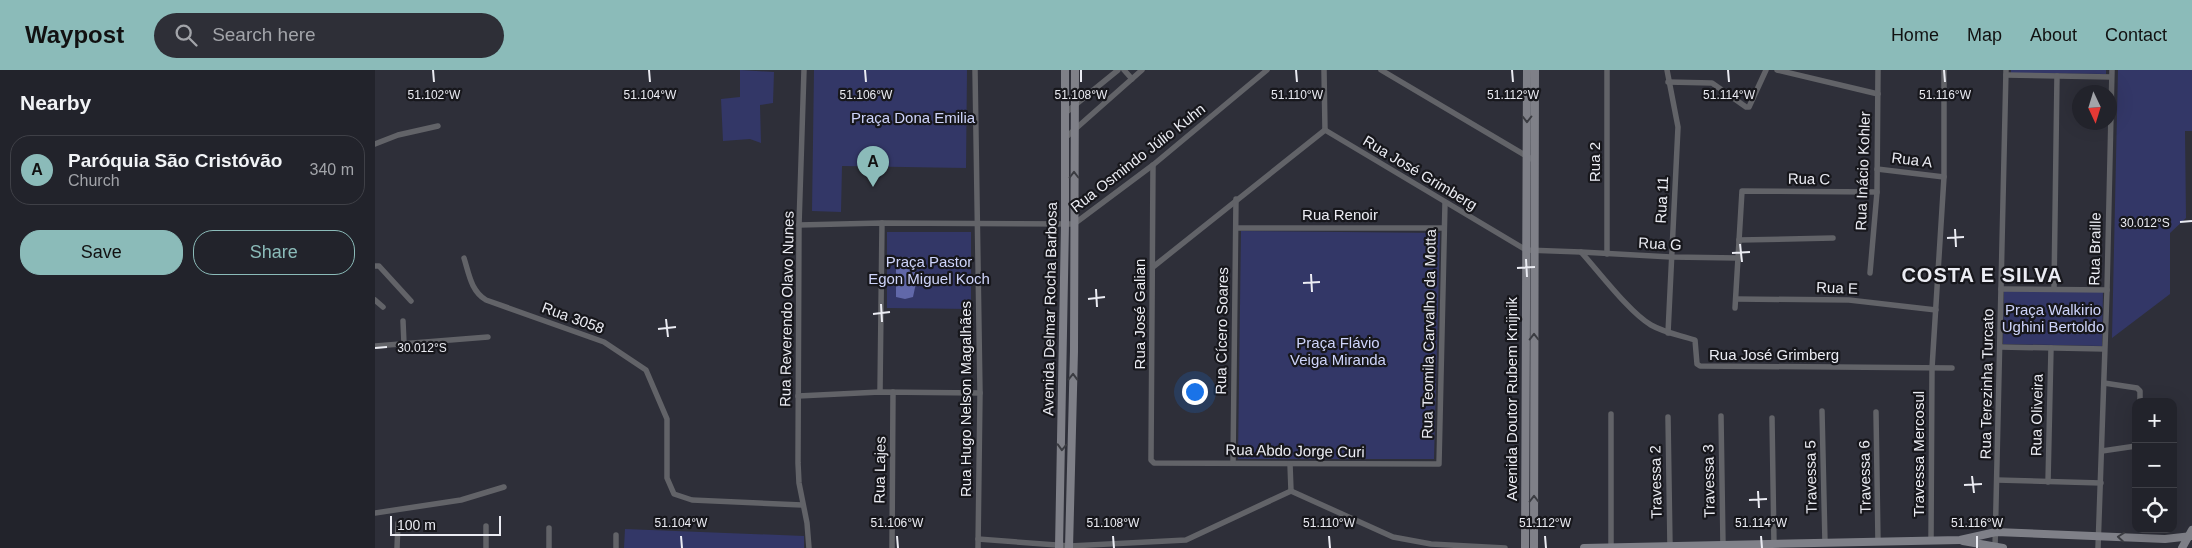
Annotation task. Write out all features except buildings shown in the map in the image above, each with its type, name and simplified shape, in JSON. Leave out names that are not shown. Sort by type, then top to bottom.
[{"type":"street","name":"Rua Reverendo Olavo Nunes","points":[[804,70],[799,225],[798,462],[809,548]]},
{"type":"street","name":"Rua Hugo Nelson Magalhães","points":[[975,70],[980,393],[979,548]]},
{"type":"street","name":"Avenida Delmar Rocha Barbosa","points":[[1059,547],[1065,224],[1065,70]]},
{"type":"street","name":"Avenida Delmar Rocha Barbosa","points":[[1069,547],[1074,224],[1073,107],[1075,70]]},
{"type":"street","points":[[1064,114],[1118,70]]},
{"type":"street","points":[[1124,70],[1132,79]]},
{"type":"street","points":[[1064,139],[1073,129],[1142,70]]},
{"type":"street","name":"Rua Osmindo Júlio Kuhn","points":[[799,225],[882,223],[1074,224],[1153,165],[1267,70]]},
{"type":"street","points":[[1153,267],[1325,130],[1323,70]]},
{"type":"street","points":[[1381,70],[1535,161]]},
{"type":"street","name":"Avenida Doutor Rubem Knijnik","points":[[1525,548],[1534,364],[1527,156],[1527,70]]},
{"type":"street","name":"Avenida Doutor Rubem Knijnik","points":[[1534,548],[1525,364],[1535,161],[1535,70]]},
{"type":"street","name":"Rua 2","points":[[1607,70],[1607,254]]},
{"type":"street","name":"Rua 11","points":[[1667,70],[1678,127],[1668,333]]},
{"type":"street","points":[[1668,82],[1712,83],[1746,107],[1749,107],[1766,70]]},
{"type":"street","points":[[1777,70],[1877,94]]},
{"type":"street","name":"Rua Inácio Kohler","points":[[1870,273],[1877,192],[1878,70]]},
{"type":"street","name":"Travessa Mercosul","points":[[1931,540],[1932,368],[1943,177],[1944,70]]},
{"type":"street","name":"Rua Braille","points":[[2098,548],[2107,290],[2111,70]]},
{"type":"street","points":[[2006,72],[2057,76],[2111,77]]},
{"type":"street","name":"Rua Terezinha Turcato","points":[[1995,548],[2006,72]]},
{"type":"street","points":[[2054,289],[2057,76]]},
{"type":"street","points":[[375,144],[398,135],[438,126]]},
{"type":"street","name":"Rua José Grimberg","points":[[1325,130],[1445,203],[1530,250],[1581,252],[1635,312],[1650,325],[1668,333],[1695,340],[1697,364],[1702,367],[1952,368]]},
{"type":"street","name":"Rua José Galian","points":[[1152,462],[1153,165]]},
{"type":"street","name":"Rua A","points":[[1877,168],[1943,177]]},
{"type":"street","name":"Rua C","points":[[1739,240],[1742,191],[1877,192]]},
{"type":"street","name":"Rua Cícero Soares","points":[[1233,463],[1236,199]]},
{"type":"street","name":"Rua Teomila Carvalho da Motta","points":[[1439,464],[1445,203]]},
{"type":"street","points":[[880,392],[882,223]]},
{"type":"street","name":"Rua Renoir","points":[[1236,228],[1444,228]]},
{"type":"street","points":[[1735,308],[1739,240],[1833,238]]},
{"type":"street","name":"Rua G","points":[[1581,252],[1671,257],[1738,258]]},
{"type":"street","name":"Rua 3058","points":[[464,258],[473,288],[478,296],[604,342],[646,370],[667,419],[667,478],[674,494],[692,500],[802,505]]},
{"type":"street","points":[[375,266],[379,266],[411,301]]},
{"type":"street","points":[[2001,289],[2107,290]]},
{"type":"street","name":"Rua E","points":[[1736,299],[1849,300],[1935,310]]},
{"type":"street","points":[[375,300],[383,307]]},
{"type":"street","points":[[403,321],[404,344]]},
{"type":"street","points":[[375,346],[488,337]]},
{"type":"street","points":[[2000,347],[2104,349]]},
{"type":"street","name":"Rua Oliveira","points":[[2048,482],[2051,348]]},
{"type":"street","points":[[1525,364],[1534,364]]},
{"type":"street","points":[[2104,383],[2137,388],[2140,391],[2140,398]]},
{"type":"street","points":[[798,396],[880,392],[980,393]]},
{"type":"street","name":"Rua Lajes","points":[[892,548],[893,392]]},
{"type":"street","name":"Travessa 5","points":[[1822,412],[1825,543]]},
{"type":"street","name":"Travessa 6","points":[[1876,412],[1878,542]]},
{"type":"street","points":[[1611,414],[1611,547]]},
{"type":"street","name":"Travessa 3","points":[[1721,416],[1723,545]]},
{"type":"street","name":"Travessa 2","points":[[1668,417],[1670,546]]},
{"type":"street","points":[[1772,418],[1775,544]]},
{"type":"street","points":[[2102,451],[2132,447]]},
{"type":"street","name":"Rua Abdo Jorge Curi","points":[[1152,462],[1439,464]]},
{"type":"street","points":[[1290,464],[1291,491]]},
{"type":"street","points":[[1997,480],[2101,483]]},
{"type":"street","points":[[375,513],[461,500],[505,487]]},
{"type":"street","points":[[978,539],[1059,547],[1186,540],[1291,491],[1393,537],[1431,544],[1505,548]]},
{"type":"street","points":[[397,548],[398,523]]},
{"type":"street","points":[[486,526],[486,548]]},
{"type":"street","points":[[549,528],[549,548]]},
{"type":"street","points":[[1584,548],[1825,543],[1854,545],[1878,542],[1960,540],[1995,532],[2165,539],[2190,534]]},
{"type":"street","points":[[2182,548],[2190,534]]},
{"type":"street","points":[[616,535],[616,548]]},
{"type":"street","points":[[1960,540],[2003,548]]},
{"type":"green space","points":[[740,70],[774,72],[773,103],[760,105],[761,143],[750,139],[723,141],[721,99],[740,97]]},
{"type":"green space","name":"Praça Dona Emilia","points":[[814,70],[967,70],[966,168],[842,166],[841,212],[812,211]]},
{"type":"green space","points":[[2011,70],[2106,70],[2106,74],[2011,73]]},
{"type":"green space","points":[[2118,70],[2192,70],[2192,131],[2185,131],[2186,218],[2170,233],[2170,294],[2112,338],[2117,130]]},
{"type":"green space","name":"Praça Flávio Veiga Miranda","points":[[1241,231],[1440,233],[1434,459],[1238,459]]},
{"type":"green space","name":"Praça Pastor Egon Miguel Koch","points":[[887,232],[971,232],[971,309],[887,308]]},
{"type":"green space","name":"Praça Walkirio Ughini Bertoldo","points":[[2004,291],[2103,292],[2102,346],[2003,344]]},
{"type":"green space","points":[[625,529],[804,536],[804,548],[624,548]]},
{"type":"shaded area","points":[[898,257],[915,258],[916,283],[913,297],[905,299],[896,297],[896,263]]},
{"type":"place","name":"Paróquia São Cristóvão","points":[[873,187]]},
{"type":"district","name":"COSTA E SILVA","points":[[1982,275]]}]
